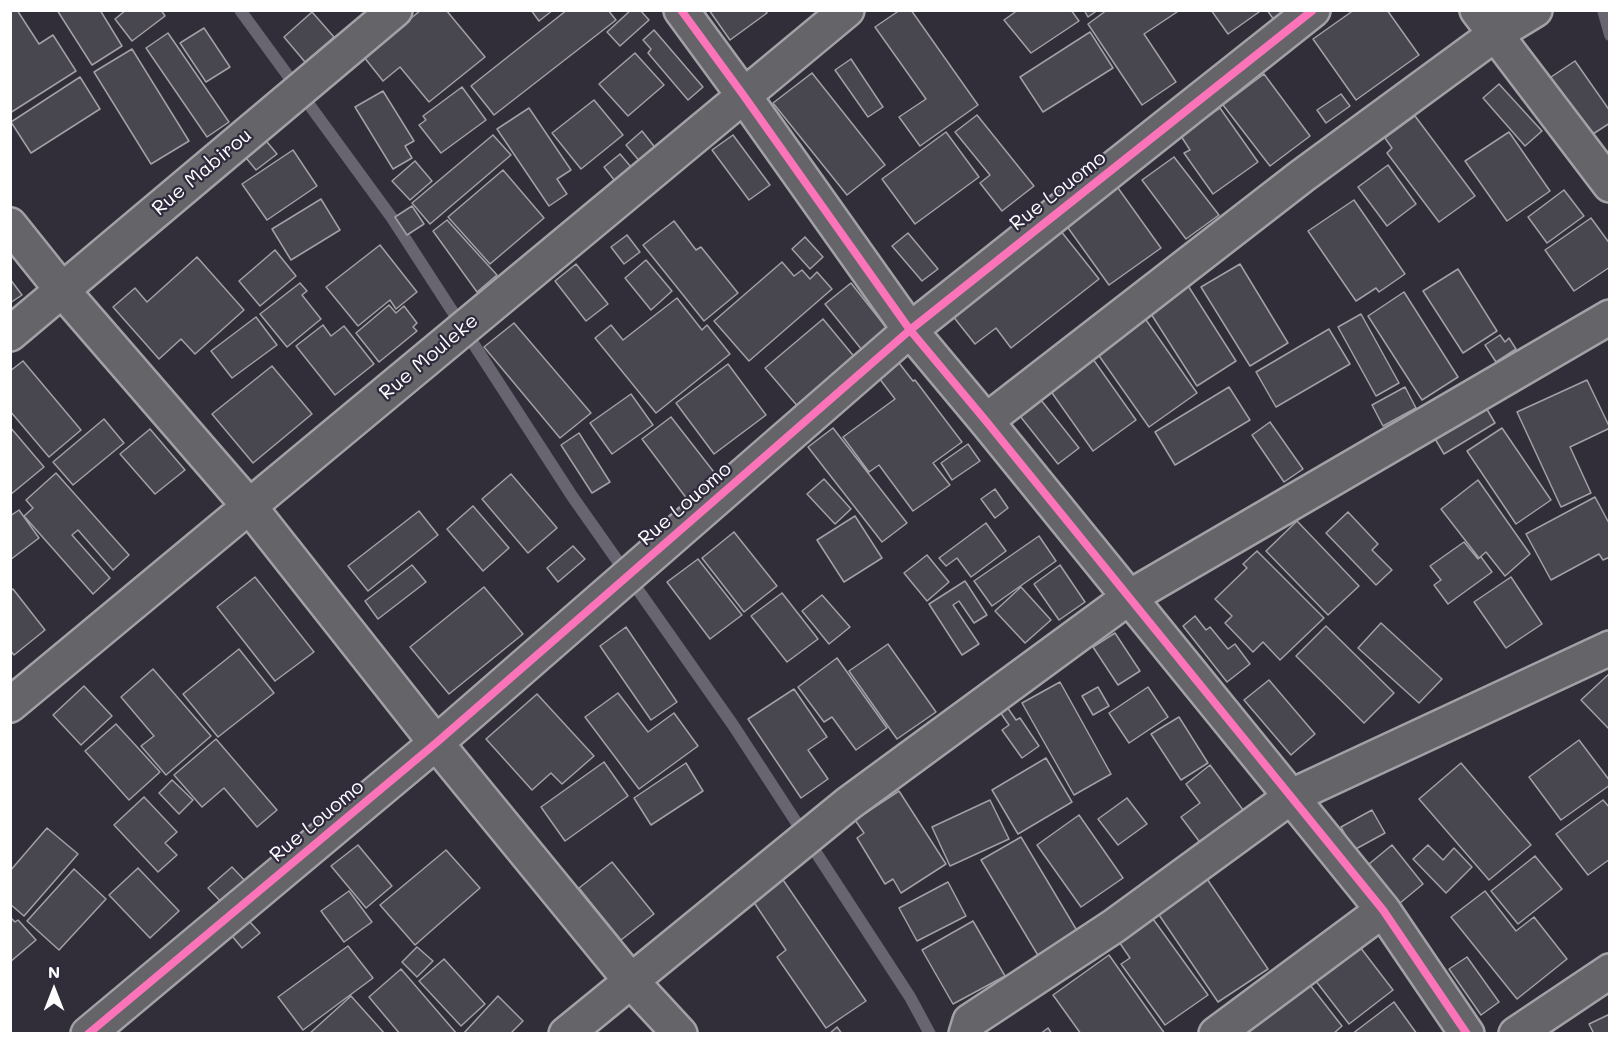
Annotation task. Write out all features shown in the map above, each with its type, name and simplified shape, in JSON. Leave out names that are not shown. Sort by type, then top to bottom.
[{"type":"street","name":"Rue Mabirou","points":[[10,334],[395,10]]},
{"type":"street","points":[[681,10],[910,330],[1383,910],[1467,1034]]},
{"type":"street","name":"Rue Mouleke","points":[[10,705],[847,10]]},
{"type":"street","name":"Rue Louomo","points":[[88,1034],[436,743],[910,330],[1313,10]]},
{"type":"street","points":[[986,421],[1302,176],[1485,23],[1535,10]]},
{"type":"street","points":[[1485,23],[1610,185]]},
{"type":"street","points":[[10,225],[62,290],[249,506],[436,743],[631,981],[680,1034]]},
{"type":"street","points":[[566,1034],[849,803],[1128,598],[1610,317]]},
{"type":"street","points":[[966,1034],[970,1021],[1114,926],[1292,796],[1610,648]]},
{"type":"street","points":[[1216,1034],[1383,910]]},
{"type":"street","points":[[1516,1034],[1610,971]]},
{"type":"building","points":[[10,10],[17,10],[39,44],[53,35],[76,71],[10,113]]},
{"type":"building","points":[[57,10],[100,10],[122,46],[92,65]]},
{"type":"building","points":[[126,10],[161,10],[165,16],[132,41],[115,19]]},
{"type":"building","points":[[421,10],[446,10],[485,57],[429,102],[400,67],[383,81],[364,57]]},
{"type":"building","points":[[531,10],[553,10],[539,21]]},
{"type":"building","points":[[567,10],[608,10],[616,20],[494,115],[471,86]]},
{"type":"building","points":[[631,10],[640,10],[649,20],[620,46],[607,32]]},
{"type":"building","points":[[709,10],[765,10],[767,13],[730,40]]},
{"type":"building","points":[[900,10],[911,10],[978,105],[920,146],[899,117],[926,99],[875,27]]},
{"type":"building","points":[[1018,10],[1071,10],[1079,21],[1031,53],[1004,20]]},
{"type":"building","points":[[1084,10],[1098,10],[1088,17]]},
{"type":"building","points":[[1107,10],[1180,10],[1144,34],[1176,82],[1142,105],[1088,24]]},
{"type":"building","points":[[1211,10],[1258,10],[1259,12],[1228,34]]},
{"type":"building","points":[[1267,10],[1287,10],[1274,20]]},
{"type":"building","points":[[1354,10],[1387,10],[1419,55],[1356,100],[1313,39]]},
{"type":"building","points":[[312,12],[334,37],[305,62],[284,37]]},
{"type":"building","points":[[204,28],[230,67],[206,82],[180,43]]},
{"type":"building","points":[[654,30],[703,87],[688,100],[648,53],[651,49],[643,40]]},
{"type":"building","points":[[1090,32],[1113,68],[1043,112],[1020,77]]},
{"type":"building","points":[[168,33],[229,122],[207,137],[146,48]]},
{"type":"building","points":[[132,49],[189,141],[151,164],[94,72]]},
{"type":"building","points":[[635,53],[664,85],[628,116],[599,84]]},
{"type":"building","points":[[851,59],[883,107],[868,117],[835,70]]},
{"type":"building","points":[[1575,61],[1610,111],[1610,123],[1582,141],[1542,83]]},
{"type":"building","points":[[812,73],[885,165],[847,195],[773,103]]},
{"type":"building","points":[[1264,74],[1310,136],[1270,166],[1223,105]]},
{"type":"building","points":[[80,77],[100,109],[31,153],[11,122]]},
{"type":"building","points":[[1499,84],[1542,131],[1525,146],[1483,98]]},
{"type":"building","points":[[462,87],[486,120],[441,153],[419,125],[426,120],[423,116]]},
{"type":"building","points":[[383,91],[414,141],[405,146],[412,158],[393,169],[355,107]]},
{"type":"building","points":[[1341,94],[1350,106],[1326,123],[1317,110]]},
{"type":"building","points":[[594,100],[623,135],[581,169],[552,133]]},
{"type":"building","points":[[529,108],[571,170],[557,179],[567,194],[549,206],[497,129]]},
{"type":"building","points":[[1220,108],[1258,162],[1213,194],[1184,153],[1190,150],[1181,136]]},
{"type":"building","points":[[977,115],[1034,186],[1002,211],[980,183],[990,175],[955,132]]},
{"type":"building","points":[[1415,116],[1475,196],[1439,222],[1387,153],[1392,148],[1385,138]]},
{"type":"building","points":[[642,131],[657,150],[641,163],[626,145]]},
{"type":"building","points":[[946,132],[979,177],[915,224],[882,179]]},
{"type":"building","points":[[1509,132],[1550,191],[1507,221],[1465,161]]},
{"type":"building","points":[[493,135],[511,155],[430,224],[412,203]]},
{"type":"building","points":[[733,135],[770,185],[749,200],[712,150]]},
{"type":"building","points":[[262,136],[277,154],[256,170],[242,153]]},
{"type":"building","points":[[293,150],[317,186],[267,220],[242,184]]},
{"type":"building","points":[[620,154],[631,167],[615,181],[604,167]]},
{"type":"building","points":[[1174,157],[1219,215],[1186,239],[1142,180]]},
{"type":"building","points":[[415,161],[432,181],[410,200],[392,181]]},
{"type":"building","points":[[1388,165],[1416,204],[1387,226],[1358,187]]},
{"type":"building","points":[[503,170],[544,218],[490,264],[448,217]]},
{"type":"building","points":[[1113,181],[1161,248],[1109,285],[1061,218]]},
{"type":"building","points":[[1564,190],[1584,216],[1547,243],[1528,217]]},
{"type":"building","points":[[321,199],[340,230],[291,260],[272,229]]},
{"type":"building","points":[[1354,200],[1405,274],[1379,292],[1376,288],[1356,301],[1308,231]]},
{"type":"building","points":[[412,206],[424,224],[407,235],[395,217]]},
{"type":"building","points":[[1591,218],[1610,244],[1610,267],[1574,291],[1545,250]]},
{"type":"building","points":[[447,220],[497,275],[477,292],[433,231]]},
{"type":"building","points":[[674,221],[696,250],[701,247],[738,293],[704,321],[643,245]]},
{"type":"building","points":[[1060,230],[1099,279],[1011,348],[996,328],[975,344],[952,315]]},
{"type":"building","points":[[908,233],[938,269],[922,281],[892,246]]},
{"type":"building","points":[[627,235],[640,252],[624,264],[611,247]]},
{"type":"building","points":[[805,237],[823,257],[810,269],[792,249]]},
{"type":"building","points":[[380,245],[417,292],[396,309],[390,300],[358,326],[326,287]]},
{"type":"building","points":[[275,250],[296,276],[260,306],[239,281]]},
{"type":"building","points":[[197,257],[244,310],[195,354],[181,339],[159,359],[113,307],[135,288],[147,302]]},
{"type":"building","points":[[646,260],[672,291],[651,310],[625,278]]},
{"type":"building","points":[[782,262],[794,276],[802,270],[810,279],[817,272],[832,289],[749,361],[714,321]]},
{"type":"building","points":[[576,264],[608,304],[586,321],[555,281]]},
{"type":"building","points":[[1240,264],[1288,343],[1250,366],[1201,287]]},
{"type":"building","points":[[1458,269],[1497,331],[1463,353],[1423,291]]},
{"type":"building","points":[[10,279],[22,295],[10,303]]},
{"type":"building","points":[[1185,281],[1236,361],[1197,386],[1146,306]]},
{"type":"building","points":[[300,283],[307,291],[302,295],[321,319],[287,347],[260,314]]},
{"type":"building","points":[[851,283],[892,335],[866,355],[825,304]]},
{"type":"building","points":[[1404,292],[1458,377],[1422,400],[1368,316]]},
{"type":"building","points":[[677,298],[702,330],[707,325],[730,354],[656,413],[595,338],[611,325],[623,340]]},
{"type":"building","points":[[389,305],[396,313],[404,306],[417,323],[413,327],[417,331],[379,362],[356,333]]},
{"type":"building","points":[[1361,314],[1399,383],[1376,396],[1338,327]]},
{"type":"building","points":[[256,317],[277,345],[232,378],[211,351]]},
{"type":"building","points":[[1144,317],[1197,393],[1149,427],[1095,350]]},
{"type":"building","points":[[823,319],[857,360],[800,409],[765,368]]},
{"type":"building","points":[[514,323],[591,413],[560,438],[484,347]]},
{"type":"building","points":[[323,325],[331,336],[344,326],[374,364],[335,395],[296,346]]},
{"type":"building","points":[[1329,329],[1350,364],[1276,407],[1256,372]]},
{"type":"building","points":[[1500,335],[1505,342],[1509,338],[1516,349],[1496,362],[1485,345]]},
{"type":"building","points":[[1088,352],[1136,420],[1093,451],[1045,383]]},
{"type":"building","points":[[23,361],[81,430],[49,457],[10,411],[10,371]]},
{"type":"building","points":[[899,363],[913,381],[915,380],[962,442],[933,463],[950,485],[913,511],[879,465],[869,472],[843,437],[895,399],[879,378]]},
{"type":"building","points":[[728,364],[766,415],[714,454],[676,403]]},
{"type":"building","points":[[272,366],[312,414],[253,463],[212,414]]},
{"type":"building","points":[[1587,380],[1610,428],[1570,447],[1591,493],[1561,507],[1517,412]]},
{"type":"building","points":[[1229,387],[1250,420],[1175,465],[1155,432]]},
{"type":"building","points":[[1405,387],[1416,408],[1383,426],[1372,405]]},
{"type":"building","points":[[631,394],[653,425],[612,454],[590,423]]},
{"type":"building","points":[[1037,395],[1079,448],[1058,464],[1016,411]]},
{"type":"building","points":[[1485,406],[1495,423],[1444,454],[1434,437]]},
{"type":"building","points":[[671,417],[717,476],[687,499],[642,439]]},
{"type":"building","points":[[104,419],[124,443],[73,485],[53,462]]},
{"type":"building","points":[[1270,422],[1303,469],[1284,482],[1252,435]]},
{"type":"building","points":[[10,427],[44,467],[10,495]]},
{"type":"building","points":[[833,428],[907,523],[882,542],[808,447]]},
{"type":"building","points":[[1502,428],[1551,500],[1516,524],[1467,451]]},
{"type":"building","points":[[150,429],[185,470],[155,494],[120,454]]},
{"type":"building","points":[[579,433],[610,482],[592,493],[561,445]]},
{"type":"building","points":[[968,444],[980,461],[952,480],[941,463]]},
{"type":"building","points":[[56,473],[129,555],[113,570],[78,530],[72,535],[110,578],[93,594],[24,516],[33,508],[26,500]]},
{"type":"building","points":[[511,474],[557,528],[528,553],[482,499]]},
{"type":"building","points":[[824,479],[851,509],[835,524],[807,494]]},
{"type":"building","points":[[1478,480],[1530,554],[1505,576],[1486,552],[1479,558],[1441,509]]},
{"type":"building","points":[[995,489],[1008,508],[995,518],[981,499]]},
{"type":"building","points":[[1595,497],[1610,525],[1610,557],[1603,560],[1599,554],[1551,580],[1526,534]]},
{"type":"building","points":[[473,506],[509,548],[483,571],[447,529]]},
{"type":"building","points":[[19,510],[39,538],[10,560],[10,516]]},
{"type":"building","points":[[419,511],[438,535],[368,591],[348,566]]},
{"type":"building","points":[[1348,512],[1378,544],[1372,550],[1392,570],[1376,585],[1326,533]]},
{"type":"building","points":[[855,516],[882,558],[844,582],[817,540]]},
{"type":"building","points":[[1297,521],[1359,586],[1328,615],[1266,551]]},
{"type":"building","points":[[986,523],[1006,551],[971,577],[957,558],[946,566],[939,558]]},
{"type":"building","points":[[734,532],[777,586],[744,612],[702,558]]},
{"type":"building","points":[[1039,536],[1056,561],[992,606],[974,581]]},
{"type":"building","points":[[1464,542],[1478,559],[1481,557],[1492,572],[1448,604],[1434,585],[1441,580],[1430,566]]},
{"type":"building","points":[[573,546],[585,559],[558,582],[547,568]]},
{"type":"building","points":[[1257,551],[1324,618],[1280,660],[1263,642],[1253,652],[1225,623],[1232,616],[1215,599],[1247,568],[1243,564]]},
{"type":"building","points":[[927,555],[949,582],[927,601],[904,573]]},
{"type":"building","points":[[698,559],[742,615],[710,639],[667,582]]},
{"type":"building","points":[[412,565],[426,582],[378,619],[365,601]]},
{"type":"building","points":[[1060,565],[1085,602],[1059,620],[1034,584]]},
{"type":"building","points":[[255,577],[314,652],[275,681],[217,607]]},
{"type":"building","points":[[1511,577],[1542,624],[1506,648],[1474,602]]},
{"type":"building","points":[[965,581],[987,615],[974,623],[959,601],[953,605],[979,644],[962,655],[929,604]]},
{"type":"building","points":[[484,587],[523,634],[449,694],[410,647]]},
{"type":"building","points":[[1021,587],[1051,620],[1025,643],[995,611]]},
{"type":"building","points":[[13,589],[45,630],[14,655],[10,650],[10,591]]},
{"type":"building","points":[[782,593],[818,639],[787,662],[751,616]]},
{"type":"building","points":[[822,595],[850,627],[829,644],[802,611]]},
{"type":"building","points":[[1195,616],[1206,630],[1210,627],[1228,649],[1235,644],[1250,664],[1227,682],[1183,626]]},
{"type":"building","points":[[1381,623],[1442,679],[1419,703],[1358,648]]},
{"type":"building","points":[[1326,626],[1394,693],[1364,723],[1296,656]]},
{"type":"building","points":[[626,627],[677,702],[651,720],[600,646]]},
{"type":"building","points":[[1115,633],[1140,671],[1118,685],[1093,647]]},
{"type":"building","points":[[888,644],[936,712],[897,739],[849,671]]},
{"type":"building","points":[[239,649],[274,693],[218,737],[183,694]]},
{"type":"building","points":[[837,658],[887,728],[856,750],[832,717],[824,722],[798,687]]},
{"type":"building","points":[[153,669],[211,736],[166,775],[141,746],[154,736],[121,697]]},
{"type":"building","points":[[1610,673],[1610,730],[1581,700]]},
{"type":"building","points":[[1269,680],[1315,734],[1291,755],[1244,700]]},
{"type":"building","points":[[1060,682],[1111,774],[1074,795],[1022,703]]},
{"type":"building","points":[[84,686],[112,716],[81,745],[53,715]]},
{"type":"building","points":[[1098,687],[1109,706],[1093,715],[1082,696]]},
{"type":"building","points":[[1148,687],[1168,717],[1129,743],[1109,713]]},
{"type":"building","points":[[794,689],[827,737],[808,750],[828,779],[801,798],[748,719]]},
{"type":"building","points":[[618,693],[648,732],[674,713],[698,746],[639,789],[585,717]]},
{"type":"building","points":[[537,694],[594,756],[562,784],[551,773],[532,790],[486,739]]},
{"type":"building","points":[[1007,707],[1016,720],[1020,718],[1039,746],[1022,758],[1002,730],[1009,725],[1000,712]]},
{"type":"building","points":[[1179,717],[1208,763],[1181,780],[1151,734]]},
{"type":"building","points":[[116,724],[160,772],[129,800],[85,751]]},
{"type":"building","points":[[216,739],[277,810],[257,827],[224,788],[202,807],[174,775]]},
{"type":"building","points":[[1579,740],[1610,781],[1610,785],[1561,820],[1529,777]]},
{"type":"building","points":[[1046,758],[1072,802],[1018,834],[992,790]]},
{"type":"building","points":[[604,762],[628,796],[565,841],[541,807]]},
{"type":"building","points":[[686,763],[703,791],[651,825],[634,798]]},
{"type":"building","points":[[1461,763],[1531,845],[1489,880],[1419,799]]},
{"type":"building","points":[[1210,765],[1246,814],[1202,845],[1181,817],[1200,803],[1186,784]]},
{"type":"building","points":[[172,780],[193,800],[179,814],[159,793]]},
{"type":"building","points":[[899,791],[946,864],[901,893],[893,879],[885,884],[857,838],[864,833],[855,820]]},
{"type":"building","points":[[144,797],[177,832],[165,843],[177,855],[158,872],[114,825]]},
{"type":"building","points":[[1127,798],[1147,824],[1118,845],[1098,819]]},
{"type":"building","points":[[990,800],[1009,839],[950,866],[932,827]]},
{"type":"building","points":[[1603,800],[1610,808],[1610,859],[1588,875],[1556,834]]},
{"type":"building","points":[[1372,810],[1385,833],[1354,850],[1341,827]]},
{"type":"building","points":[[1079,815],[1123,878],[1081,907],[1037,845]]},
{"type":"building","points":[[47,828],[78,854],[24,916],[10,904],[10,871]]},
{"type":"building","points":[[1021,837],[1079,934],[1039,957],[981,860]]},
{"type":"building","points":[[358,845],[392,886],[366,908],[331,866]]},
{"type":"building","points":[[1392,845],[1423,884],[1400,903],[1369,864]]},
{"type":"building","points":[[1428,845],[1443,860],[1454,848],[1472,867],[1446,893],[1413,859]]},
{"type":"building","points":[[446,850],[480,888],[415,945],[380,905]]},
{"type":"building","points":[[1535,856],[1562,889],[1518,924],[1491,891]]},
{"type":"building","points":[[612,862],[654,914],[621,940],[579,888]]},
{"type":"building","points":[[232,867],[248,884],[224,905],[208,888]]},
{"type":"building","points":[[138,868],[179,911],[150,938],[109,895]]},
{"type":"building","points":[[74,869],[106,899],[59,950],[27,921]]},
{"type":"building","points":[[1203,873],[1268,969],[1218,1002],[1153,906]]},
{"type":"building","points":[[779,874],[866,1001],[826,1028],[777,957],[786,950],[749,895]]},
{"type":"building","points":[[948,882],[966,916],[917,941],[899,908]]},
{"type":"building","points":[[349,891],[372,922],[344,942],[321,911]]},
{"type":"building","points":[[1485,891],[1516,931],[1534,917],[1567,959],[1517,999],[1451,917]]},
{"type":"building","points":[[1148,912],[1208,995],[1165,1025],[1121,964],[1130,958],[1115,936]]},
{"type":"building","points":[[10,917],[15,922],[18,920],[36,940],[10,962]]},
{"type":"building","points":[[249,921],[260,933],[242,948],[232,936]]},
{"type":"building","points":[[973,921],[1005,976],[953,1004],[922,950]]},
{"type":"building","points":[[348,946],[373,978],[303,1030],[278,997]]},
{"type":"building","points":[[417,947],[433,961],[417,977],[402,962]]},
{"type":"building","points":[[1360,947],[1393,990],[1349,1024],[1315,980]]},
{"type":"building","points":[[1109,955],[1165,1034],[1081,1034],[1053,995]]},
{"type":"building","points":[[1467,957],[1499,1002],[1481,1015],[1449,969]]},
{"type":"building","points":[[444,959],[485,1004],[461,1026],[419,981]]},
{"type":"building","points":[[401,969],[457,1034],[400,1034],[369,997]]},
{"type":"building","points":[[1310,985],[1342,1026],[1333,1034],[1246,1034]]},
{"type":"building","points":[[351,996],[385,1034],[309,1034]]},
{"type":"building","points":[[498,996],[523,1021],[510,1034],[463,1034]]},
{"type":"building","points":[[1394,1002],[1417,1034],[1352,1034]]},
{"type":"building","points":[[1610,1014],[1610,1034],[1594,1034],[1589,1024]]},
{"type":"building","points":[[837,1027],[842,1034],[829,1034]]},
{"type":"building","points":[[1048,1028],[1052,1034],[1040,1034]]},
{"type":"waterway","points":[[240,10],[392,218],[572,496],[733,725],[910,997],[930,1034]]},
{"type":"waterway","points":[[1603,10],[1610,35]]},
{"type":"cycle path","points":[[681,10],[910,330],[1383,910],[1467,1034]]},
{"type":"cycle path","points":[[88,1034],[436,743],[910,330],[1313,10]]}]
